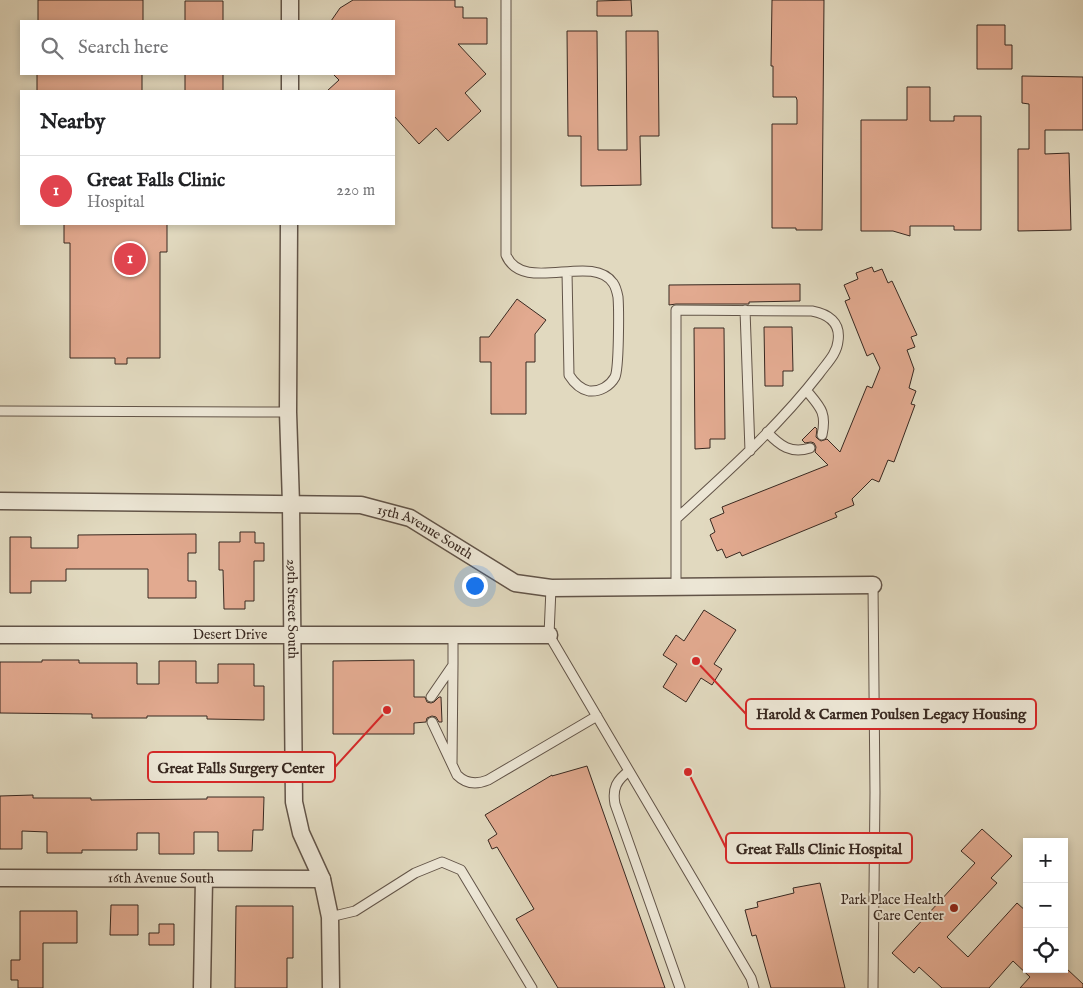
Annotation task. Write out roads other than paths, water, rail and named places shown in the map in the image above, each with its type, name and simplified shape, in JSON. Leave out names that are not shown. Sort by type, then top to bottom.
[{"type":"street","points":[[290,0],[290,20]]},
{"type":"street","points":[[290,75],[290,90]]},
{"type":"street","name":"29th Street South","points":[[289,225],[288,412],[291,504],[294,802],[301,833],[322,879],[330,917],[331,988]]},
{"type":"street","name":"15th Avenue South","points":[[0,501],[361,504],[410,518],[515,582],[552,588],[873,585]]},
{"type":"street","name":"Desert Drive","points":[[0,635],[549,635]]},
{"type":"street","name":"16th Avenue South","points":[[0,878],[322,879]]},
{"type":"street","points":[[202,988],[204,879]]},
{"type":"lane","points":[[506,0],[506,255],[512,265],[521,271],[566,272],[599,273],[609,278],[618,296],[617,370],[612,382],[600,390],[593,391],[581,388],[576,385],[569,375],[566,272]]},
{"type":"lane","points":[[676,519],[750,451],[806,390],[835,352],[838,341],[838,329],[833,319],[822,313],[812,311],[676,310],[676,519],[676,587]]},
{"type":"lane","points":[[746,310],[750,451]]},
{"type":"lane","points":[[806,390],[823,413],[825,422],[822,435]]},
{"type":"lane","points":[[0,411],[288,412]]},
{"type":"lane","points":[[768,432],[784,448],[793,450],[810,448]]},
{"type":"lane","points":[[873,585],[875,792],[873,988]]},
{"type":"lane","points":[[552,588],[549,635],[752,978],[754,988]]},
{"type":"lane","points":[[452,767],[453,635]]},
{"type":"lane","points":[[431,697],[453,666]]},
{"type":"lane","points":[[432,722],[452,767],[462,780],[475,784],[482,783],[597,716]]},
{"type":"lane","points":[[629,770],[618,780],[613,796],[680,988]]},
{"type":"lane","points":[[330,917],[355,911],[415,873],[442,862],[461,870],[532,988]]},
{"type":"place","name":"Great Falls Clinic","points":[[130,259]]},
{"type":"place","name":"Harold & Carmen Poulsen Legacy Housing","points":[[696,661]]},
{"type":"place","name":"Great Falls Surgery Center","points":[[387,710]]},
{"type":"place","name":"Great Falls Clinic Hospital","points":[[688,772]]},
{"type":"place","name":"Park Place Health Care Center","points":[[954,908]]}]
